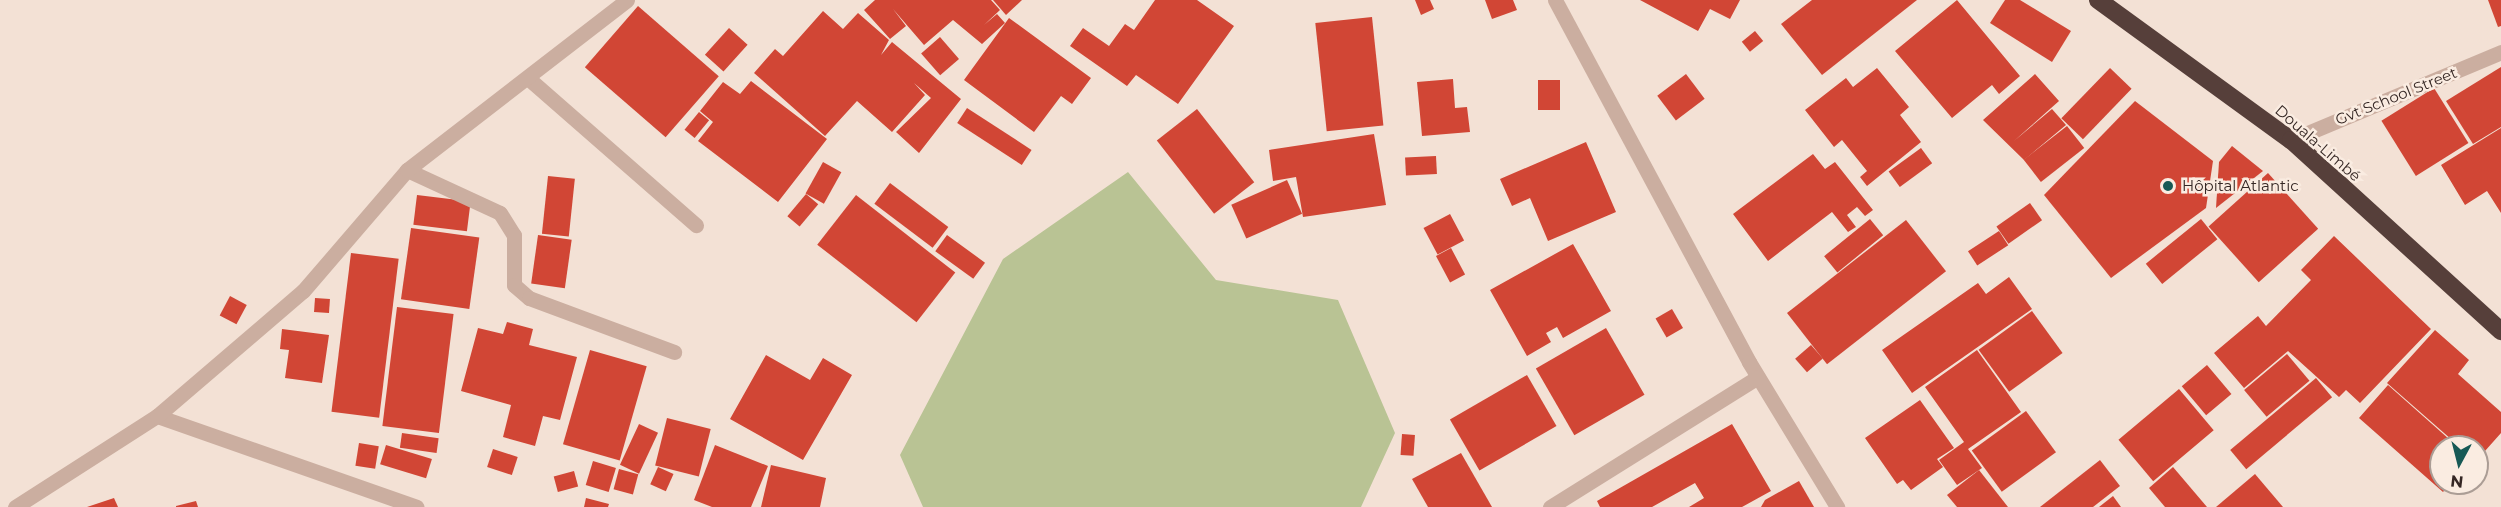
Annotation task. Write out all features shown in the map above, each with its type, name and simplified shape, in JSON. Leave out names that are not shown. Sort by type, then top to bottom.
[{"type":"highway","name":"Douala-Limbé","points":[[2098,0],[2290,140],[2501,331]]},
{"type":"street","points":[[15,507],[157,416],[303,291],[407,170],[529,79],[627,0]]},
{"type":"street","points":[[1555,0],[1758,377],[1838,507]]},
{"type":"street","name":"Gvt School Street","points":[[2290,140],[2501,52]]},
{"type":"street","points":[[529,79],[696,225]]},
{"type":"street","points":[[407,170],[500,213],[514,235],[514,285],[529,298],[674,352]]},
{"type":"street","points":[[1550,507],[1758,377]]},
{"type":"street","points":[[157,416],[417,507]]},
{"type":"green space","points":[[1128,172],[1216,280],[1338,300],[1395,433],[1361,507],[923,507],[900,455],[1003,259]]},
{"type":"building","points":[[875,0],[991,0],[1000,10],[984,25],[997,14],[1005,23],[982,44],[953,20],[924,45],[893,9],[906,26],[890,39],[864,10]]},
{"type":"building","points":[[993,0],[1022,0],[1006,15]]},
{"type":"building","points":[[1155,0],[1197,0],[1234,26],[1178,104],[1136,75],[1127,86],[1070,46],[1083,28],[1109,46],[1125,24],[1134,30]]},
{"type":"building","points":[[1415,0],[1430,0],[1434,9],[1421,15]]},
{"type":"building","points":[[1485,0],[1513,0],[1517,10],[1492,19]]},
{"type":"building","points":[[1640,0],[1740,0],[1730,19],[1710,9],[1698,31]]},
{"type":"building","points":[[1812,0],[1917,0],[1822,75],[1781,24]]},
{"type":"building","points":[[1957,0],[2020,76],[1999,94],[1992,85],[1952,118],[1895,51]]},
{"type":"building","points":[[2005,0],[2020,0],[2071,31],[2052,62],[1990,23]]},
{"type":"building","points":[[2488,0],[2501,0],[2501,26],[2498,27]]},
{"type":"building","points":[[638,6],[719,76],[666,137],[585,67]]},
{"type":"building","points":[[823,11],[843,29],[858,13],[889,40],[881,55],[892,42],[961,99],[919,153],[896,132],[931,98],[914,83],[925,95],[892,132],[857,101],[825,136],[754,73],[775,49],[783,56]]},
{"type":"building","points":[[1372,17],[1383,125],[1327,131],[1315,23]]},
{"type":"building","points":[[1009,18],[1091,78],[1072,104],[1061,96],[1034,132],[964,80]]},
{"type":"building","points":[[729,28],[748,45],[723,71],[705,55]]},
{"type":"building","points":[[1755,31],[1763,41],[1750,52],[1742,42]]},
{"type":"building","points":[[940,37],[959,59],[940,75],[921,53]]},
{"type":"building","points":[[2501,67],[2501,127],[2473,144],[2446,101]]},
{"type":"building","points":[[1877,68],[1909,107],[1900,115],[1921,142],[1867,186],[1860,177],[1867,171],[1842,140],[1834,147],[1805,110],[1846,78],[1853,87]]},
{"type":"building","points":[[2110,68],[2132,89],[2083,139],[2061,118]]},
{"type":"building","points":[[1686,74],[1705,99],[1676,120],[1657,96]]},
{"type":"building","points":[[2035,74],[2059,101],[2014,141],[2052,109],[2066,125],[2024,160],[1983,120]]},
{"type":"building","points":[[1453,79],[1455,108],[1467,107],[1470,132],[1422,136],[1417,82]]},
{"type":"building","points":[[1538,80],[1560,80],[1560,110],[1538,110]]},
{"type":"building","points":[[751,81],[827,139],[778,202],[698,141],[713,122],[700,111],[723,82],[740,94]]},
{"type":"building","points":[[2434,88],[2468,143],[2416,176],[2381,121]]},
{"type":"building","points":[[2135,101],[2213,161],[2206,208],[2111,278],[2044,195]]},
{"type":"building","points":[[967,108],[1032,150],[1022,165],[957,123]]},
{"type":"building","points":[[1197,109],[1254,182],[1214,214],[1157,140]]},
{"type":"building","points":[[699,112],[709,120],[695,138],[685,130]]},
{"type":"building","points":[[2067,126],[2084,148],[2041,182],[2024,160]]},
{"type":"building","points":[[2501,128],[2501,213],[2487,191],[2465,205],[2441,165]]},
{"type":"building","points":[[1374,134],[1386,205],[1303,217],[1296,177],[1273,181],[1269,150]]},
{"type":"building","points":[[1586,142],[1616,212],[1548,241],[1530,198],[1512,206],[1500,179]]},
{"type":"building","points":[[2232,146],[2263,171],[2216,208],[2219,162]]},
{"type":"building","points":[[1921,148],[1932,163],[1900,187],[1889,172]]},
{"type":"building","points":[[1813,154],[1825,169],[1835,162],[1873,210],[1865,216],[1857,207],[1847,215],[1856,227],[1848,232],[1832,212],[1768,261],[1733,214]]},
{"type":"building","points":[[1436,156],[1437,174],[1406,176],[1405,158]]},
{"type":"building","points":[[823,162],[841,172],[824,204],[806,193]]},
{"type":"building","points":[[2268,173],[2318,229],[2259,282],[2209,227]]},
{"type":"building","points":[[548,176],[575,179],[569,237],[542,234]]},
{"type":"building","points":[[1287,180],[1302,214],[1246,239],[1231,205]]},
{"type":"building","points":[[890,183],[948,227],[933,248],[874,204]]},
{"type":"building","points":[[806,194],[818,204],[800,226],[787,216]]},
{"type":"building","points":[[417,195],[471,202],[467,231],[413,225]]},
{"type":"building","points":[[856,195],[955,273],[917,322],[817,245]]},
{"type":"building","points":[[2030,203],[2042,220],[2008,244],[1996,227]]},
{"type":"building","points":[[1450,214],[1464,240],[1438,255],[1424,228]]},
{"type":"building","points":[[1870,219],[1883,235],[1837,272],[1824,256]]},
{"type":"building","points":[[2201,219],[2217,239],[2162,284],[2146,264]]},
{"type":"building","points":[[1906,220],[1946,271],[1827,364],[1787,313]]},
{"type":"building","points":[[411,228],[479,238],[469,309],[401,299]]},
{"type":"building","points":[[1999,231],[2008,245],[1977,265],[1968,251]]},
{"type":"building","points":[[538,235],[572,240],[565,288],[531,284]]},
{"type":"building","points":[[947,235],[985,263],[973,279],[935,251]]},
{"type":"building","points":[[2334,236],[2431,329],[2360,403],[2346,390],[2339,397],[2288,351],[2244,388],[2214,353],[2258,316],[2266,326],[2311,280],[2301,270]]},
{"type":"building","points":[[1573,244],[1611,311],[1563,338],[1557,327],[1546,333],[1551,342],[1527,356],[1490,290]]},
{"type":"building","points":[[1451,248],[1465,274],[1450,282],[1436,256]]},
{"type":"building","points":[[351,253],[399,259],[379,418],[332,412]]},
{"type":"building","points":[[2009,277],[2032,309],[1912,393],[1882,350],[1978,283],[1986,294]]},
{"type":"building","points":[[230,296],[247,305],[236,324],[220,315]]},
{"type":"building","points":[[315,298],[330,299],[329,313],[314,312]]},
{"type":"building","points":[[397,307],[454,314],[439,433],[382,426]]},
{"type":"building","points":[[1672,309],[1683,328],[1667,338],[1656,318]]},
{"type":"building","points":[[2032,311],[2063,353],[2009,392],[1979,350]]},
{"type":"building","points":[[507,322],[533,329],[529,345],[577,357],[560,420],[543,416],[535,446],[503,437],[511,405],[461,391],[478,328],[503,334]]},
{"type":"building","points":[[1606,328],[1644,395],[1574,435],[1536,368]]},
{"type":"building","points":[[282,329],[329,335],[322,383],[285,378],[289,350],[280,349]]},
{"type":"building","points":[[2435,330],[2469,360],[2458,374],[2501,412],[2501,433],[2489,446],[2489,435],[2446,435],[2387,383]]},
{"type":"building","points":[[1811,345],[1823,359],[1807,372],[1795,359]]},
{"type":"building","points":[[590,350],[647,366],[620,460],[563,444]]},
{"type":"building","points":[[1977,350],[2021,412],[1968,449],[1982,468],[1957,485],[1939,460],[1964,442],[1925,387]]},
{"type":"building","points":[[2287,354],[2309,381],[2267,417],[2244,390]]},
{"type":"building","points":[[766,355],[810,380],[823,358],[852,375],[803,460],[730,419]]},
{"type":"building","points":[[2207,365],[2231,394],[2206,415],[2182,386]]},
{"type":"building","points":[[1527,375],[1556,426],[1479,471],[1450,420]]},
{"type":"building","points":[[2316,378],[2332,397],[2246,469],[2230,450]]},
{"type":"building","points":[[2388,385],[2444,435],[2429,435],[2429,480],[2359,418]]},
{"type":"building","points":[[2179,389],[2214,430],[2153,481],[2118,440]]},
{"type":"building","points":[[1920,400],[1954,448],[1937,459],[1943,467],[1911,490],[1903,480],[1897,484],[1865,438]]},
{"type":"building","points":[[2026,411],[2056,452],[2002,492],[1972,450]]},
{"type":"building","points":[[667,418],[711,429],[699,476],[655,466]]},
{"type":"building","points":[[639,424],[658,433],[639,474],[620,465]]},
{"type":"building","points":[[1732,424],[1771,491],[1742,507],[1689,507],[1704,498],[1695,483],[1652,507],[1600,507],[1597,501]]},
{"type":"building","points":[[402,433],[439,438],[437,453],[400,448]]},
{"type":"building","points":[[1402,434],[1415,435],[1414,456],[1401,455]]},
{"type":"building","points":[[359,443],[379,446],[375,469],[355,466]]},
{"type":"building","points":[[386,445],[432,459],[426,478],[380,464]]},
{"type":"building","points":[[715,445],[768,466],[751,507],[712,507],[694,500]]},
{"type":"building","points":[[493,449],[518,457],[512,475],[487,467]]},
{"type":"building","points":[[1461,453],[1492,507],[1428,507],[1412,479]]},
{"type":"building","points":[[2100,460],[2120,486],[2093,507],[2040,507]]},
{"type":"building","points":[[593,461],[616,468],[609,492],[586,485]]},
{"type":"building","points":[[771,465],[826,478],[820,507],[761,507]]},
{"type":"building","points":[[658,467],[674,474],[666,491],[650,484]]},
{"type":"building","points":[[2173,467],[2207,507],[2165,507],[2149,488]]},
{"type":"building","points":[[619,469],[638,474],[633,494],[614,489]]},
{"type":"building","points":[[1979,470],[2008,507],[1957,507],[1947,495]]},
{"type":"building","points":[[574,471],[578,486],[558,492],[554,476]]},
{"type":"building","points":[[2255,474],[2283,507],[2216,507]]},
{"type":"building","points":[[1799,481],[1814,507],[1761,507],[1765,500]]},
{"type":"building","points":[[2113,496],[2121,507],[2099,507]]},
{"type":"building","points":[[114,498],[118,507],[87,507]]},
{"type":"building","points":[[586,498],[609,504],[608,507],[584,507]]},
{"type":"building","points":[[196,501],[198,507],[176,507],[176,506]]},
{"type":"place","name":"Hôpital Atlantic","points":[[2168,186]]}]
